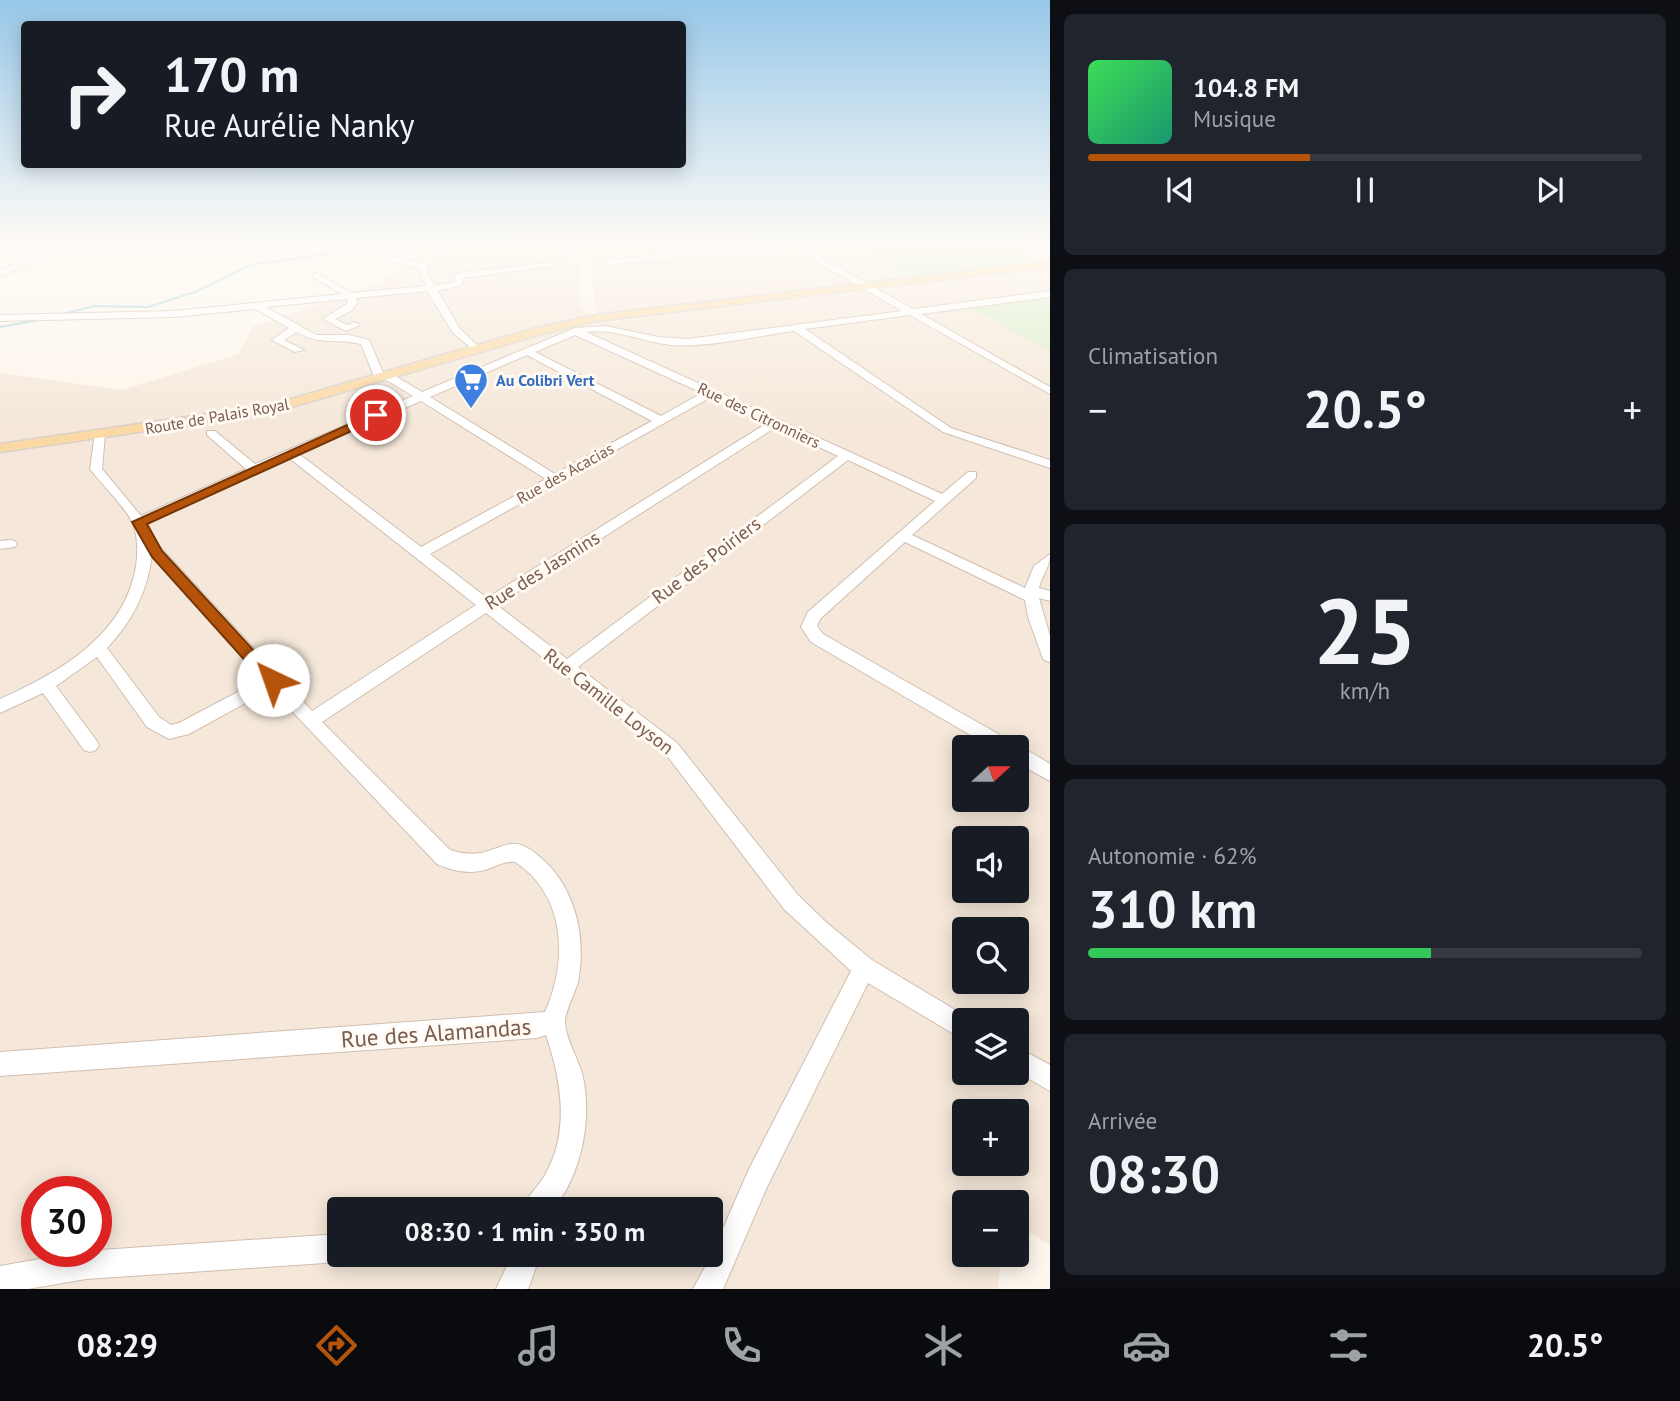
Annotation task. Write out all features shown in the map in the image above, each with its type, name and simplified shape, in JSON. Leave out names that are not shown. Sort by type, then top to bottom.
[{"type":"main road","name":"Route de Palais Royal","points":[[0,448],[271,409],[475,349],[596,318],[723,302]]},
{"type":"street","points":[[0,318],[151,315],[285,302]]},
{"type":"street","points":[[352,302],[348,309],[328,318],[346,328],[355,325]]},
{"type":"street","points":[[438,302],[456,331],[475,349]]},
{"type":"street","points":[[890,302],[1050,391]]},
{"type":"street","points":[[0,706],[46,685],[98,647],[130,605],[143,570],[146,552],[139,522],[290,453],[575,331],[610,327],[662,342],[678,343],[994,302]]},
{"type":"street","points":[[255,305],[295,329],[318,339],[349,338],[365,342],[384,377],[555,479]]},
{"type":"street","points":[[795,327],[947,430],[1050,464]]},
{"type":"street","points":[[295,329],[277,340],[299,350]]},
{"type":"street","name":"Rue des Citronniers","points":[[575,331],[942,499]]},
{"type":"street","points":[[528,352],[660,420]]},
{"type":"street","name":"Rue des Acacias","points":[[419,554],[711,393]]},
{"type":"street","name":"Rue des Jasmins","points":[[310,721],[485,606],[777,422]]},
{"type":"street","points":[[211,433],[255,470]]},
{"type":"street","name":"Rue des Alamandas","points":[[0,1063],[524,1027],[553,1021],[562,1004],[571,950],[558,894],[542,871],[526,858],[512,852],[482,862],[461,863],[444,858],[310,721],[157,554],[139,522],[96,469],[99,435]]},
{"type":"street","name":"Rue Camille Loyson","points":[[290,453],[671,748],[791,902],[864,968],[952,1021]]},
{"type":"street","name":"Rue des Poiriers","points":[[567,667],[846,456]]},
{"type":"street","points":[[972,475],[813,616],[809,627],[817,638],[985,735]]},
{"type":"street","points":[[903,536],[1030,593],[1050,596]]},
{"type":"street","points":[[1050,559],[1033,576],[1030,593],[1050,656]]},
{"type":"street","points":[[98,647],[153,722],[169,732],[183,729],[273,680]]},
{"type":"street","points":[[46,685],[90,745]]},
{"type":"street","points":[[1029,761],[1050,773]]},
{"type":"street","points":[[707,1289],[721,1266],[758,1178],[864,968]]},
{"type":"street","points":[[548,1197],[562,1173],[570,1140],[571,1080],[553,1021]]},
{"type":"street","points":[[1029,1066],[1050,1079]]},
{"type":"street","points":[[0,1280],[86,1265],[327,1249]]},
{"type":"street","points":[[510,1289],[522,1267]]},
{"type":"shaded area","points":[[324,302],[581,302],[581,307],[597,320],[595,302],[1050,302],[1050,1245],[1029,1232],[1029,1190],[952,1190],[952,1267],[1000,1267],[998,1289],[0,1289],[0,373],[122,390],[239,354],[252,327]]},
{"type":"green space","points":[[995,302],[1050,302],[1050,351],[966,306]]},
{"type":"waterway","points":[[62,314],[95,306],[148,307],[163,302]]},
{"type":"waterway","points":[[0,327],[39,320]]},
{"type":"place","name":"Au Colibri Vert","points":[[471,410]]},
{"type":"route","points":[[273,680],[157,554],[139,522],[376,415]]}]
